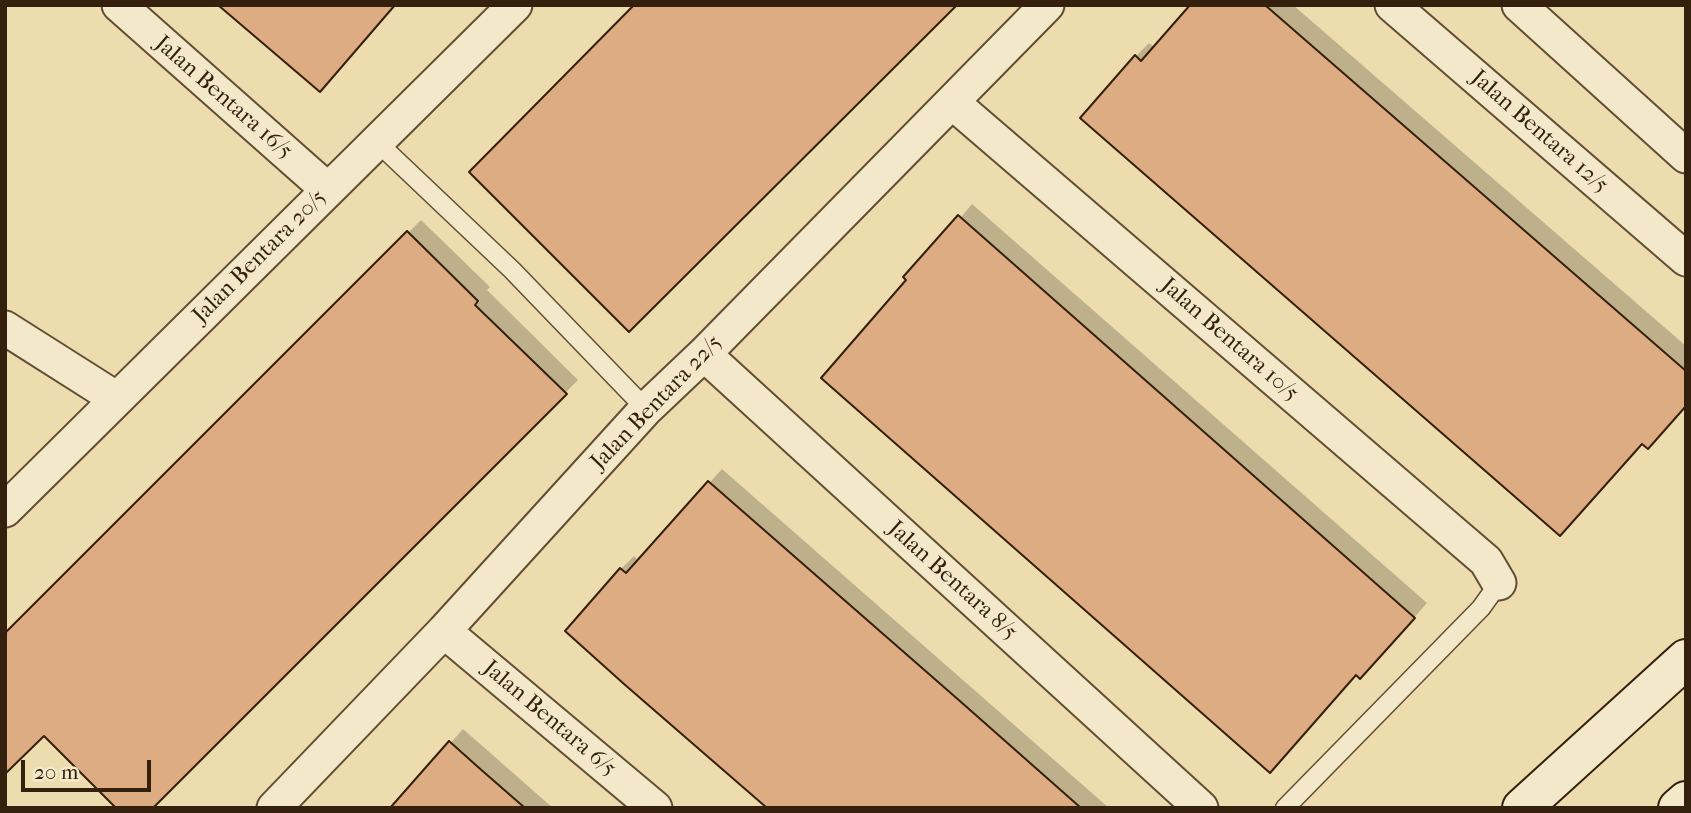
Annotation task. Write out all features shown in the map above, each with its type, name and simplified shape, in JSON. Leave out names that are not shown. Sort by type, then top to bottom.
[{"type":"main road","points":[[1522,808],[1686,659]]},
{"type":"main road","points":[[1678,808],[1686,801]]},
{"type":"street","name":"Jalan Bentara 16/5","points":[[119,5],[328,190]]},
{"type":"street","name":"Jalan Bentara 20/5","points":[[5,510],[515,5]]},
{"type":"street","name":"Jalan Bentara 22/5","points":[[274,808],[444,631],[646,409],[704,354],[1047,5]]},
{"type":"street","name":"Jalan Bentara 12/5","points":[[1392,5],[1686,259]]},
{"type":"street","points":[[1519,5],[1686,156]]},
{"type":"street","name":"Jalan Bentara 10/5","points":[[953,103],[1486,561],[1499,583]]},
{"type":"street","points":[[5,328],[117,399]]},
{"type":"street","name":"Jalan Bentara 8/5","points":[[704,354],[1201,808]]},
{"type":"street","name":"Jalan Bentara 6/5","points":[[444,631],[655,808]]},
{"type":"lane","points":[[376,141],[512,270],[646,409]]},
{"type":"lane","points":[[1284,808],[1480,608],[1499,583]]},
{"type":"building","points":[[218,5],[395,5],[320,92]]},
{"type":"building","points":[[634,5],[957,5],[629,332],[469,172]]},
{"type":"building","points":[[1190,5],[1265,5],[1686,371],[1686,406],[1648,449],[1642,444],[1560,536],[1080,118],[1135,55],[1141,61]]},
{"type":"building","points":[[958,215],[1415,618],[1360,679],[1356,675],[1270,773],[821,378],[906,280],[903,277]]},
{"type":"building","points":[[407,231],[478,301],[475,305],[567,394],[153,808],[116,808],[44,736],[5,774],[5,633]]},
{"type":"building","points":[[708,481],[1081,808],[767,808],[624,684],[565,631],[620,568],[626,573]]},
{"type":"building","points":[[449,741],[478,767],[525,808],[390,808]]}]
